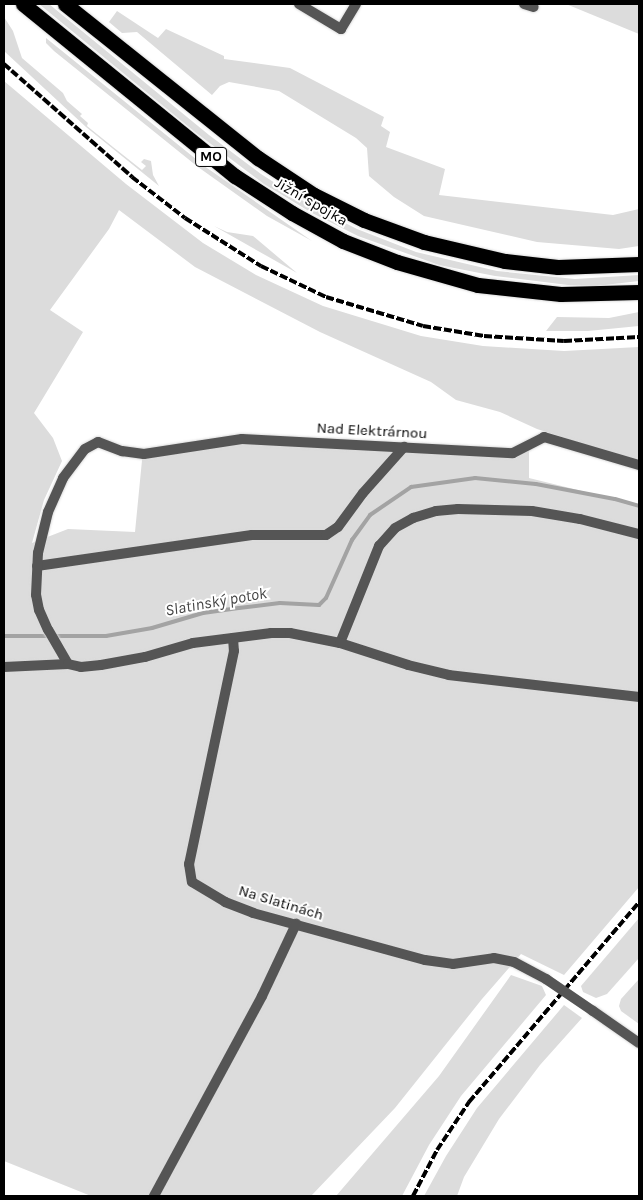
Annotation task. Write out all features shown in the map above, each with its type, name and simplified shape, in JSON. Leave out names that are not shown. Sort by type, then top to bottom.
[{"type":"highway","name":"Jižní spojka","points":[[23,4],[235,176],[292,213],[344,241],[397,262],[478,285],[562,294],[639,292]]},
{"type":"highway","name":"Jižní spojka","points":[[65,4],[258,158],[314,195],[364,220],[424,242],[505,261],[558,267],[639,264]]},
{"type":"street","points":[[299,4],[340,29],[356,4]]},
{"type":"street","name":"Nad Elektrárnou","points":[[37,566],[48,512],[64,478],[85,449],[98,442],[122,451],[144,454],[242,440],[513,453],[544,438],[586,448],[639,465]]},
{"type":"street","points":[[68,664],[48,630],[37,603],[37,566],[260,534],[326,535],[338,527],[363,493],[404,447]]},
{"type":"street","points":[[340,643],[378,546],[395,528],[413,518],[436,511],[458,509],[532,512],[580,518],[639,534]]},
{"type":"street","points":[[4,668],[68,664],[80,667],[124,662],[193,643],[271,633],[290,633],[340,643],[408,665],[449,675],[639,697]]},
{"type":"street","name":"Na Slatinách","points":[[233,638],[234,651],[189,864],[192,882],[225,902],[253,913],[425,960],[453,964],[494,958],[514,962],[546,979],[639,1043]]},
{"type":"street","points":[[154,1196],[262,996],[296,924]]},
{"type":"shaded area","points":[[39,4],[49,4],[209,135],[261,174],[308,204],[357,229],[416,252],[497,271],[575,279],[639,275],[639,281],[596,286],[568,285],[495,276],[439,265],[358,236],[312,213],[264,184],[195,132]]},
{"type":"shaded area","points":[[566,4],[639,4],[639,34]]},
{"type":"shaded area","points":[[117,11],[158,38],[166,29],[224,56],[224,59],[290,68],[384,117],[381,126],[390,132],[386,147],[445,169],[439,195],[613,215],[639,209],[639,246],[619,249],[537,242],[424,216],[394,197],[369,176],[367,148],[356,138],[279,91],[229,82],[220,86],[212,95],[137,32],[122,33],[109,22]]},
{"type":"shaded area","points":[[4,17],[13,31],[22,58],[63,93],[67,101],[82,114],[80,116],[88,123],[87,126],[113,147],[142,170],[146,166],[141,162],[144,159],[151,161],[153,175],[159,186],[86,127],[4,51]]},
{"type":"shaded area","points":[[46,38],[207,168],[312,241],[267,216],[198,167],[54,51],[46,43]]},
{"type":"shaded area","points":[[4,81],[126,184],[203,243],[256,275],[323,306],[421,336],[483,346],[564,351],[639,347],[639,459],[633,460],[537,429],[500,412],[456,400],[431,382],[320,332],[195,267],[119,210],[109,229],[50,310],[83,332],[34,413],[53,438],[62,461],[44,500],[32,543],[68,529],[135,532],[143,450],[242,435],[529,450],[529,478],[639,505],[639,887],[564,975],[521,954],[482,999],[395,1108],[311,1196],[91,1196],[4,1161]]},
{"type":"shaded area","points":[[214,226],[227,232],[253,236],[297,273]]},
{"type":"shaded area","points":[[639,312],[639,326],[588,331],[546,331],[557,317],[609,318]]},
{"type":"shaded area","points":[[639,918],[639,958],[607,994],[596,998],[583,992],[581,986]]},
{"type":"shaded area","points":[[511,975],[542,986],[546,995],[461,1096],[429,1145],[402,1196],[336,1196],[439,1076]]},
{"type":"shaded area","points":[[639,979],[639,1024],[621,1011],[619,1006],[621,999]]},
{"type":"shaded area","points":[[564,1005],[582,1018],[540,1065],[499,1119],[464,1177],[457,1196],[424,1196],[446,1156],[477,1108]]},
{"type":"waterway","name":"Slatinský potok","points":[[4,636],[106,636],[152,628],[203,613],[280,603],[319,605],[326,598],[352,540],[370,515],[411,487],[475,478],[536,484],[615,499],[639,506]]},
{"type":"railway","points":[[4,64],[132,177],[185,218],[261,266],[326,297],[423,326],[484,336],[564,341],[639,337]]},
{"type":"railway","points":[[413,1196],[437,1150],[469,1102],[639,902]]}]
